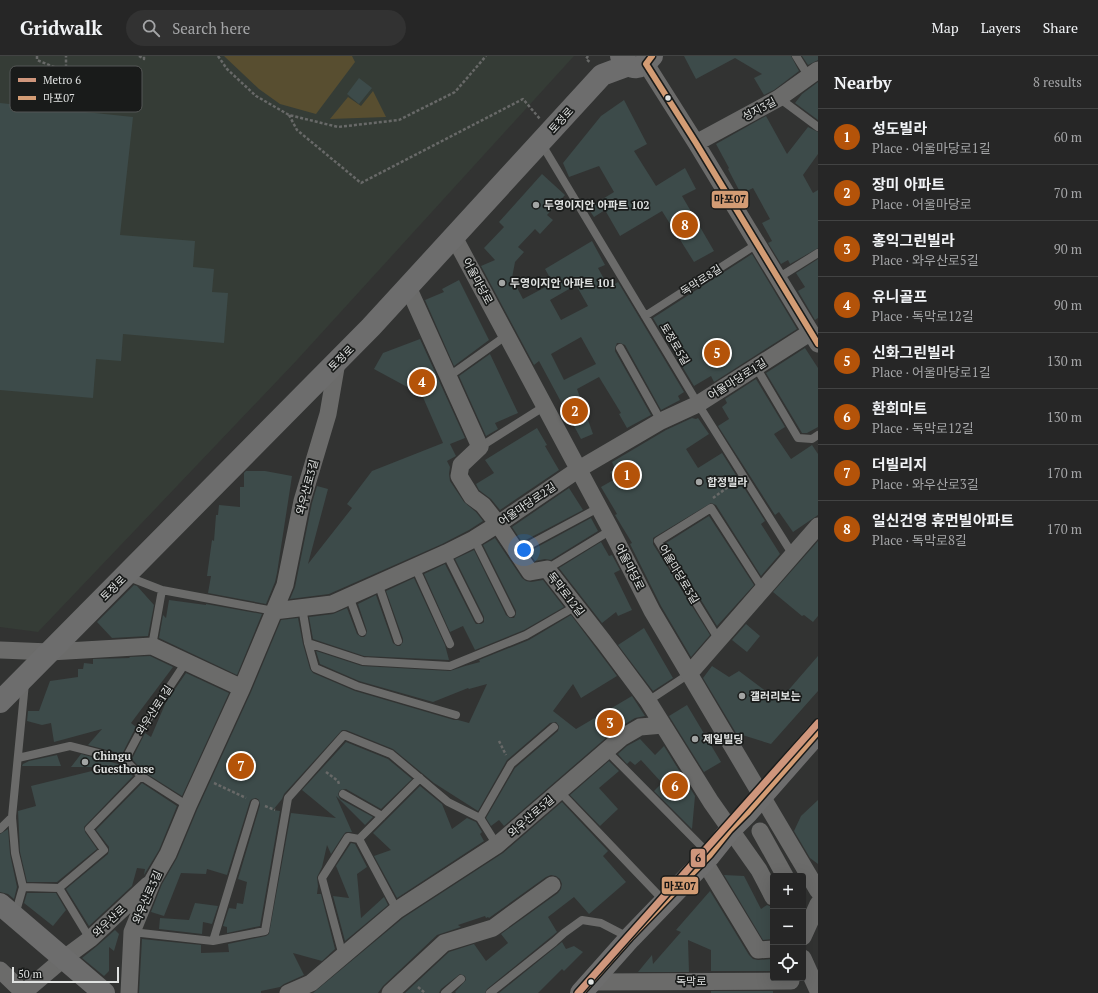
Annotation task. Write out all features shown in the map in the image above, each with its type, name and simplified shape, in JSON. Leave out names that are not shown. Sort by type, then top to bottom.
[{"type":"street","name":"토정로","points":[[0,702],[371,327],[602,75],[632,60]]},
{"type":"street","points":[[632,60],[696,143],[778,278],[816,335]]},
{"type":"street","name":"성지3길","points":[[696,143],[779,98],[814,74]]},
{"type":"street","name":"어울마당로","points":[[454,237],[600,507],[652,610],[818,891]]},
{"type":"street","points":[[408,287],[480,447]]},
{"type":"street","name":"어울마당로1길","points":[[579,469],[661,420],[698,404],[756,366],[816,335]]},
{"type":"street","name":"와우산로3길","points":[[129,993],[132,932],[152,880],[168,854],[188,806],[242,688],[285,585],[302,501],[328,414],[337,362]]},
{"type":"street","name":"독막로12길","points":[[480,447],[460,465],[459,476],[472,497],[483,505],[498,524],[530,572],[547,569],[576,606],[648,701],[710,802],[730,830]]},
{"type":"street","name":"어울마당로2길","points":[[274,611],[332,604],[446,553],[474,539],[498,524],[579,469]]},
{"type":"street","points":[[689,674],[818,526]]},
{"type":"street","points":[[0,650],[50,652],[152,646],[242,688]]},
{"type":"street","name":"와우산로5길","points":[[292,992],[311,983],[397,910],[497,845],[621,738],[640,727],[663,725]]},
{"type":"street","name":"독막로","points":[[586,987],[630,938],[707,858],[730,830],[818,732]]},
{"type":"street","points":[[730,830],[759,870],[770,891]]},
{"type":"street","points":[[760,831],[783,873]]},
{"type":"street","points":[[707,858],[758,950],[770,949]]},
{"type":"street","name":"와우산로","points":[[24,993],[63,959],[90,939],[152,880]]},
{"type":"street","points":[[390,993],[444,942],[493,928],[552,884]]},
{"type":"street","points":[[806,931],[818,904]]},
{"type":"street","points":[[7,910],[104,993]]},
{"type":"street","points":[[806,965],[818,991]]},
{"type":"street","points":[[0,970],[24,993]]},
{"type":"street","name":"독막로","points":[[586,987],[790,984]]},
{"type":"lane","points":[[796,56],[814,74]]},
{"type":"lane","points":[[779,98],[818,127]]},
{"type":"lane","name":"토정로5길","points":[[546,137],[645,316],[698,404],[793,555]]},
{"type":"lane","name":"독막로8길","points":[[645,316],[757,244]]},
{"type":"lane","points":[[778,278],[818,253]]},
{"type":"lane","points":[[448,376],[507,335]]},
{"type":"lane","points":[[620,348],[661,420]]},
{"type":"lane","points":[[756,366],[798,438],[812,440],[818,435]]},
{"type":"lane","points":[[480,447],[545,406]]},
{"type":"lane","points":[[516,552],[600,507]]},
{"type":"lane","points":[[711,508],[762,589]]},
{"type":"lane","name":"어울마당로3길","points":[[711,508],[658,541],[719,640]]},
{"type":"lane","points":[[547,569],[611,530]]},
{"type":"lane","points":[[474,539],[511,614]]},
{"type":"lane","points":[[446,553],[479,618]]},
{"type":"lane","points":[[415,567],[450,644]]},
{"type":"lane","points":[[125,576],[162,590],[274,611]]},
{"type":"lane","points":[[378,583],[398,641]]},
{"type":"lane","points":[[152,646],[162,590]]},
{"type":"lane","points":[[349,596],[362,632]]},
{"type":"lane","points":[[308,643],[364,661],[450,666],[526,635],[576,606]]},
{"type":"lane","points":[[302,607],[308,643],[315,668],[357,686],[456,715]]},
{"type":"lane","name":"와우산로1길","points":[[125,760],[140,730],[186,662]]},
{"type":"lane","points":[[648,701],[689,674]]},
{"type":"lane","points":[[7,910],[23,887],[15,853],[12,817],[25,676]]},
{"type":"lane","points":[[480,818],[511,764],[554,727]]},
{"type":"lane","points":[[132,932],[214,941],[265,931],[288,798],[344,735],[391,754],[448,802],[480,818],[497,845]]},
{"type":"lane","points":[[18,758],[70,746],[125,760],[141,776],[188,806]]},
{"type":"lane","points":[[606,750],[707,858]]},
{"type":"lane","points":[[23,887],[59,888],[104,850],[89,829],[141,776]]},
{"type":"lane","points":[[359,839],[420,778]]},
{"type":"lane","points":[[559,791],[665,902]]},
{"type":"lane","points":[[343,794],[382,816]]},
{"type":"lane","points":[[214,941],[256,803]]},
{"type":"lane","points":[[0,829],[12,817]]},
{"type":"lane","points":[[343,956],[322,878],[348,837],[359,839]]},
{"type":"lane","points":[[359,839],[397,910]]},
{"type":"lane","points":[[59,888],[90,939]]},
{"type":"lane","points":[[490,993],[582,920],[601,923],[630,938]]},
{"type":"lane","points":[[445,993],[461,979]]},
{"type":"path","points":[[37,56],[37,60],[52,66]]},
{"type":"path","points":[[139,56],[144,59],[144,56]]},
{"type":"path","points":[[218,56],[226,69],[256,96],[290,115],[338,127],[399,120],[455,92],[486,56]]},
{"type":"path","points":[[290,115],[297,130],[361,183],[523,99],[546,137]]},
{"type":"path","points":[[711,508],[713,497],[744,476]]},
{"type":"path","points":[[499,741],[511,764]]},
{"type":"path","points":[[317,766],[338,781]]},
{"type":"path","points":[[202,776],[256,803],[285,813]]},
{"type":"shaded area","points":[[0,56],[574,56],[297,360],[38,632],[0,627]]},
{"type":"shaded area","points":[[224,56],[352,56],[355,62],[316,114],[280,104],[259,89]]},
{"type":"shaded area","points":[[373,91],[386,117],[330,119],[348,97],[361,106]]},
{"type":"building","points":[[684,56],[791,56],[799,71],[774,90],[764,95],[754,78],[762,74],[735,58],[696,79]]},
{"type":"building","points":[[802,56],[818,56],[818,60],[808,65]]},
{"type":"building","points":[[359,78],[372,88],[359,104],[347,94]]},
{"type":"building","points":[[818,82],[818,120],[795,103],[802,94]]},
{"type":"building","points":[[624,100],[647,144],[634,151],[656,186],[685,168],[696,189],[682,196],[714,251],[694,262],[662,211],[620,236],[605,210],[594,217],[588,208],[614,192],[599,166],[569,177],[563,163],[601,116]]},
{"type":"building","points":[[0,103],[10,104],[10,112],[86,112],[133,117],[120,235],[195,241],[193,267],[214,269],[212,292],[228,293],[224,343],[123,334],[121,361],[96,359],[93,398],[0,390]]},
{"type":"building","points":[[766,116],[787,154],[808,127],[818,132],[818,154],[803,175],[813,193],[818,190],[818,248],[790,264],[788,260],[781,264],[768,243],[772,241],[762,223],[770,219],[753,188],[741,194],[716,144]]},
{"type":"building","points":[[542,174],[565,195],[547,215],[553,220],[540,234],[535,229],[518,247],[524,252],[515,262],[512,278],[523,299],[553,283],[545,269],[592,241],[605,265],[598,268],[609,288],[618,282],[684,392],[678,396],[680,400],[661,410],[625,345],[617,343],[615,351],[651,415],[627,428],[619,414],[621,413],[599,377],[577,389],[593,434],[581,439],[539,361],[534,365],[481,266],[495,260],[484,248],[504,227],[499,222]],"holes":[[[576,285],[588,306],[561,320],[550,300]],[[581,337],[596,364],[564,380],[551,354]]]},
{"type":"building","points":[[752,254],[797,329],[714,382],[711,376],[694,386],[653,318]]},
{"type":"building","points":[[818,259],[818,318],[815,320],[798,291],[805,287],[796,273]]},
{"type":"building","points":[[459,280],[489,340],[454,366],[425,300],[444,292],[442,289]]},
{"type":"building","points":[[420,339],[465,438],[450,444],[456,456],[447,461],[450,467],[450,481],[464,502],[476,512],[483,521],[442,544],[329,594],[290,599],[295,587],[312,503],[317,486],[328,489],[308,564],[352,508],[347,504],[372,471],[443,443],[422,395],[374,369],[383,353]]},
{"type":"building","points":[[805,348],[818,368],[818,427],[807,433],[802,433],[766,373]]},
{"type":"building","points":[[490,354],[518,413],[495,423],[498,429],[486,436],[459,376]]},
{"type":"building","points":[[756,379],[785,427],[774,434],[791,459],[812,445],[818,454],[818,515],[793,532],[779,512],[775,515],[718,426],[729,419],[722,407],[727,403],[725,399]]},
{"type":"building","points":[[692,418],[698,418],[709,434],[686,449],[698,468],[722,453],[765,521],[761,524],[780,554],[761,576],[716,505],[711,503],[653,538],[653,544],[710,635],[691,657],[661,606],[630,544],[632,543],[615,515],[617,514],[601,487],[615,479],[610,472],[615,469],[612,462],[666,430]]},
{"type":"building","points":[[537,428],[547,445],[545,446],[559,470],[500,510],[491,499],[479,490],[476,484],[494,473],[485,460]]},
{"type":"building","points":[[246,471],[265,471],[292,476],[277,573],[266,604],[208,593],[211,576],[207,576],[212,540],[214,541],[216,515],[218,515],[219,505],[240,507],[240,487],[244,487],[244,473]]},
{"type":"building","points":[[569,488],[583,510],[522,542],[512,527]]},
{"type":"building","points":[[709,516],[754,585],[717,626],[666,543]]},
{"type":"building","points":[[591,518],[598,531],[551,560],[545,559],[535,561],[528,552]]},
{"type":"building","points":[[495,538],[522,578],[531,582],[543,580],[564,607],[524,630],[475,650],[463,626],[450,632],[424,574],[445,564],[474,621],[476,624],[481,624],[484,622],[484,617],[455,559],[474,550],[506,615],[510,618],[514,618],[516,611],[483,545]]},
{"type":"building","points":[[818,541],[818,616],[813,622],[804,615],[802,616],[773,592]]},
{"type":"building","points":[[601,542],[609,556],[612,555],[620,570],[614,573],[632,610],[618,616],[616,612],[602,623],[559,568]]},
{"type":"building","points":[[414,578],[445,645],[449,660],[364,656],[313,639],[309,617],[333,614],[347,608],[357,634],[364,637],[367,631],[358,604],[376,595],[393,643],[400,646],[403,639],[386,591]]},
{"type":"building","points":[[134,585],[137,586],[154,605],[148,636],[112,638],[97,622]]},
{"type":"building","points":[[169,600],[206,604],[262,614],[237,675],[159,638],[163,615],[166,618]]},
{"type":"building","points":[[571,615],[617,676],[581,698],[573,684],[553,711],[576,729],[632,696],[645,716],[635,718],[615,730],[504,826],[499,820],[491,826],[486,818],[515,768],[558,731],[559,726],[556,722],[550,723],[507,760],[478,811],[434,783],[393,749],[346,730],[342,730],[284,794],[273,810],[280,811],[260,926],[227,933],[227,927],[223,926],[229,908],[236,909],[237,903],[243,904],[247,882],[238,879],[260,805],[259,800],[256,798],[250,801],[227,875],[207,869],[206,874],[181,873],[164,916],[151,912],[162,884],[177,858],[197,810],[251,692],[281,620],[298,618],[303,644],[310,669],[313,673],[355,691],[469,723],[487,684],[468,688],[433,702],[359,681],[320,664],[316,651],[362,666],[450,671],[480,662],[479,660],[529,640]]},
{"type":"building","points":[[746,624],[760,636],[747,652],[732,640]]},
{"type":"building","points":[[644,628],[673,678],[653,691],[618,645]]},
{"type":"building","points":[[150,656],[173,667],[131,723],[136,727],[122,754],[88,745],[102,729],[54,742],[51,723],[42,725],[27,721],[28,711],[39,711],[50,681],[78,677],[78,669],[83,669],[84,663],[93,664],[93,659]]},
{"type":"building","name":"갤러리보는","points":[[818,656],[818,691],[771,744],[736,733],[703,678],[712,666],[729,677],[739,671],[779,701]]},
{"type":"building","points":[[186,673],[229,693],[182,796],[144,772],[132,759],[145,733],[151,737],[166,702]]},
{"type":"building","name":"제일빌딩","points":[[687,705],[721,762],[704,772],[669,716]]},
{"type":"building","points":[[640,739],[655,755],[664,746],[695,796],[692,829],[654,791],[662,783],[641,760],[635,765],[630,761],[627,764],[618,754],[627,746]]},
{"type":"building","points":[[346,742],[388,759],[412,779],[381,809],[346,789],[340,790],[338,794],[340,799],[373,817],[365,825],[336,796],[352,832],[346,832],[344,834],[331,854],[327,845],[322,867],[317,877],[317,894],[321,894],[335,949],[322,961],[293,953],[304,975],[280,987],[261,991],[261,993],[139,993],[142,939],[201,945],[201,953],[229,952],[228,944],[266,936],[269,934],[291,813],[336,818],[302,790]]},
{"type":"building","points":[[81,754],[122,765],[133,776],[84,827],[85,832],[97,849],[57,882],[27,882],[20,852],[18,811],[36,806],[31,786],[96,770],[95,767],[71,767]]},
{"type":"building","points":[[57,755],[61,766],[22,766],[29,761]]},
{"type":"building","points":[[609,761],[619,771],[599,788],[618,809],[600,826],[570,795]]},
{"type":"building","points":[[142,783],[177,806],[159,850],[144,875],[145,869],[137,868],[132,886],[89,926],[66,889],[108,854],[109,847],[96,830]]},
{"type":"building","points":[[420,786],[442,804],[452,829],[467,818],[476,822],[482,832],[480,834],[484,841],[397,898],[374,856],[391,850],[373,833]]},
{"type":"building","points":[[818,800],[818,864],[810,858],[794,831],[801,816]]},
{"type":"building","points":[[562,802],[608,851],[603,856],[626,882],[589,914],[574,897],[548,917],[557,932],[487,989],[485,993],[456,993],[455,992],[466,980],[465,976],[460,974],[441,989],[439,993],[405,993],[449,952],[474,944],[486,961],[508,943],[501,934],[558,893],[562,884],[560,879],[551,875],[546,877],[489,918],[486,918],[485,916],[458,925],[461,927],[437,935],[383,986],[378,993],[313,993],[403,918],[503,853]]},
{"type":"building","points":[[8,829],[10,854],[17,887],[14,899],[8,894],[0,892],[0,834]]},
{"type":"building","points":[[351,843],[355,844],[367,867],[357,874],[361,918],[384,897],[388,905],[345,941],[333,896],[349,898],[336,866]]},
{"type":"building","points":[[724,875],[744,876],[761,909],[767,905],[770,906],[770,939],[763,940]]},
{"type":"building","points":[[710,891],[749,955],[753,959],[770,959],[770,971],[711,971],[711,950],[688,940],[689,972],[638,972],[652,955],[653,964],[681,932],[676,930]]},
{"type":"building","points":[[27,893],[56,893],[66,910],[53,926],[24,903]]},
{"type":"building","points":[[195,903],[218,906],[212,924],[203,922],[202,934],[159,929],[160,918],[189,920]]},
{"type":"building","points":[[115,930],[119,934],[114,951],[109,947],[109,971],[104,976],[82,958]]},
{"type":"building","points":[[562,942],[566,949],[574,946],[583,952],[564,971],[562,969],[538,993],[499,993]]},
{"type":"building","points":[[711,991],[773,991],[773,993],[711,993]]},
{"type":"metro line","name":"6","points":[[578,993],[818,723]]},
{"type":"transit line","name":"마포07","points":[[652,56],[646,64],[696,143],[818,344]]},
{"type":"transit line","name":"마포07","points":[[581,993],[630,938],[710,855],[730,830],[747,813],[818,732]]},
{"type":"place","name":"두영이지안 아파트 102","points":[[536,205]]},
{"type":"place","name":"일신건영 휴먼빌아파트","points":[[685,225]]},
{"type":"place","name":"두영이지안 아파트 101","points":[[502,283]]},
{"type":"place","name":"신화그린빌라","points":[[717,353]]},
{"type":"place","name":"유니골프","points":[[422,382]]},
{"type":"place","name":"장미 아파트","points":[[575,411]]},
{"type":"place","name":"성도빌라","points":[[627,475]]},
{"type":"place","name":"합정빌라","points":[[699,482]]},
{"type":"place","name":"갤러리보는","points":[[742,696]]},
{"type":"place","name":"홍익그린빌라","points":[[610,723]]},
{"type":"place","name":"제일빌딩","points":[[695,739]]},
{"type":"place","name":"Chingu Guesthouse","points":[[85,762]]},
{"type":"place","name":"더빌리지","points":[[241,766]]},
{"type":"place","name":"환희마트","points":[[675,786]]}]
